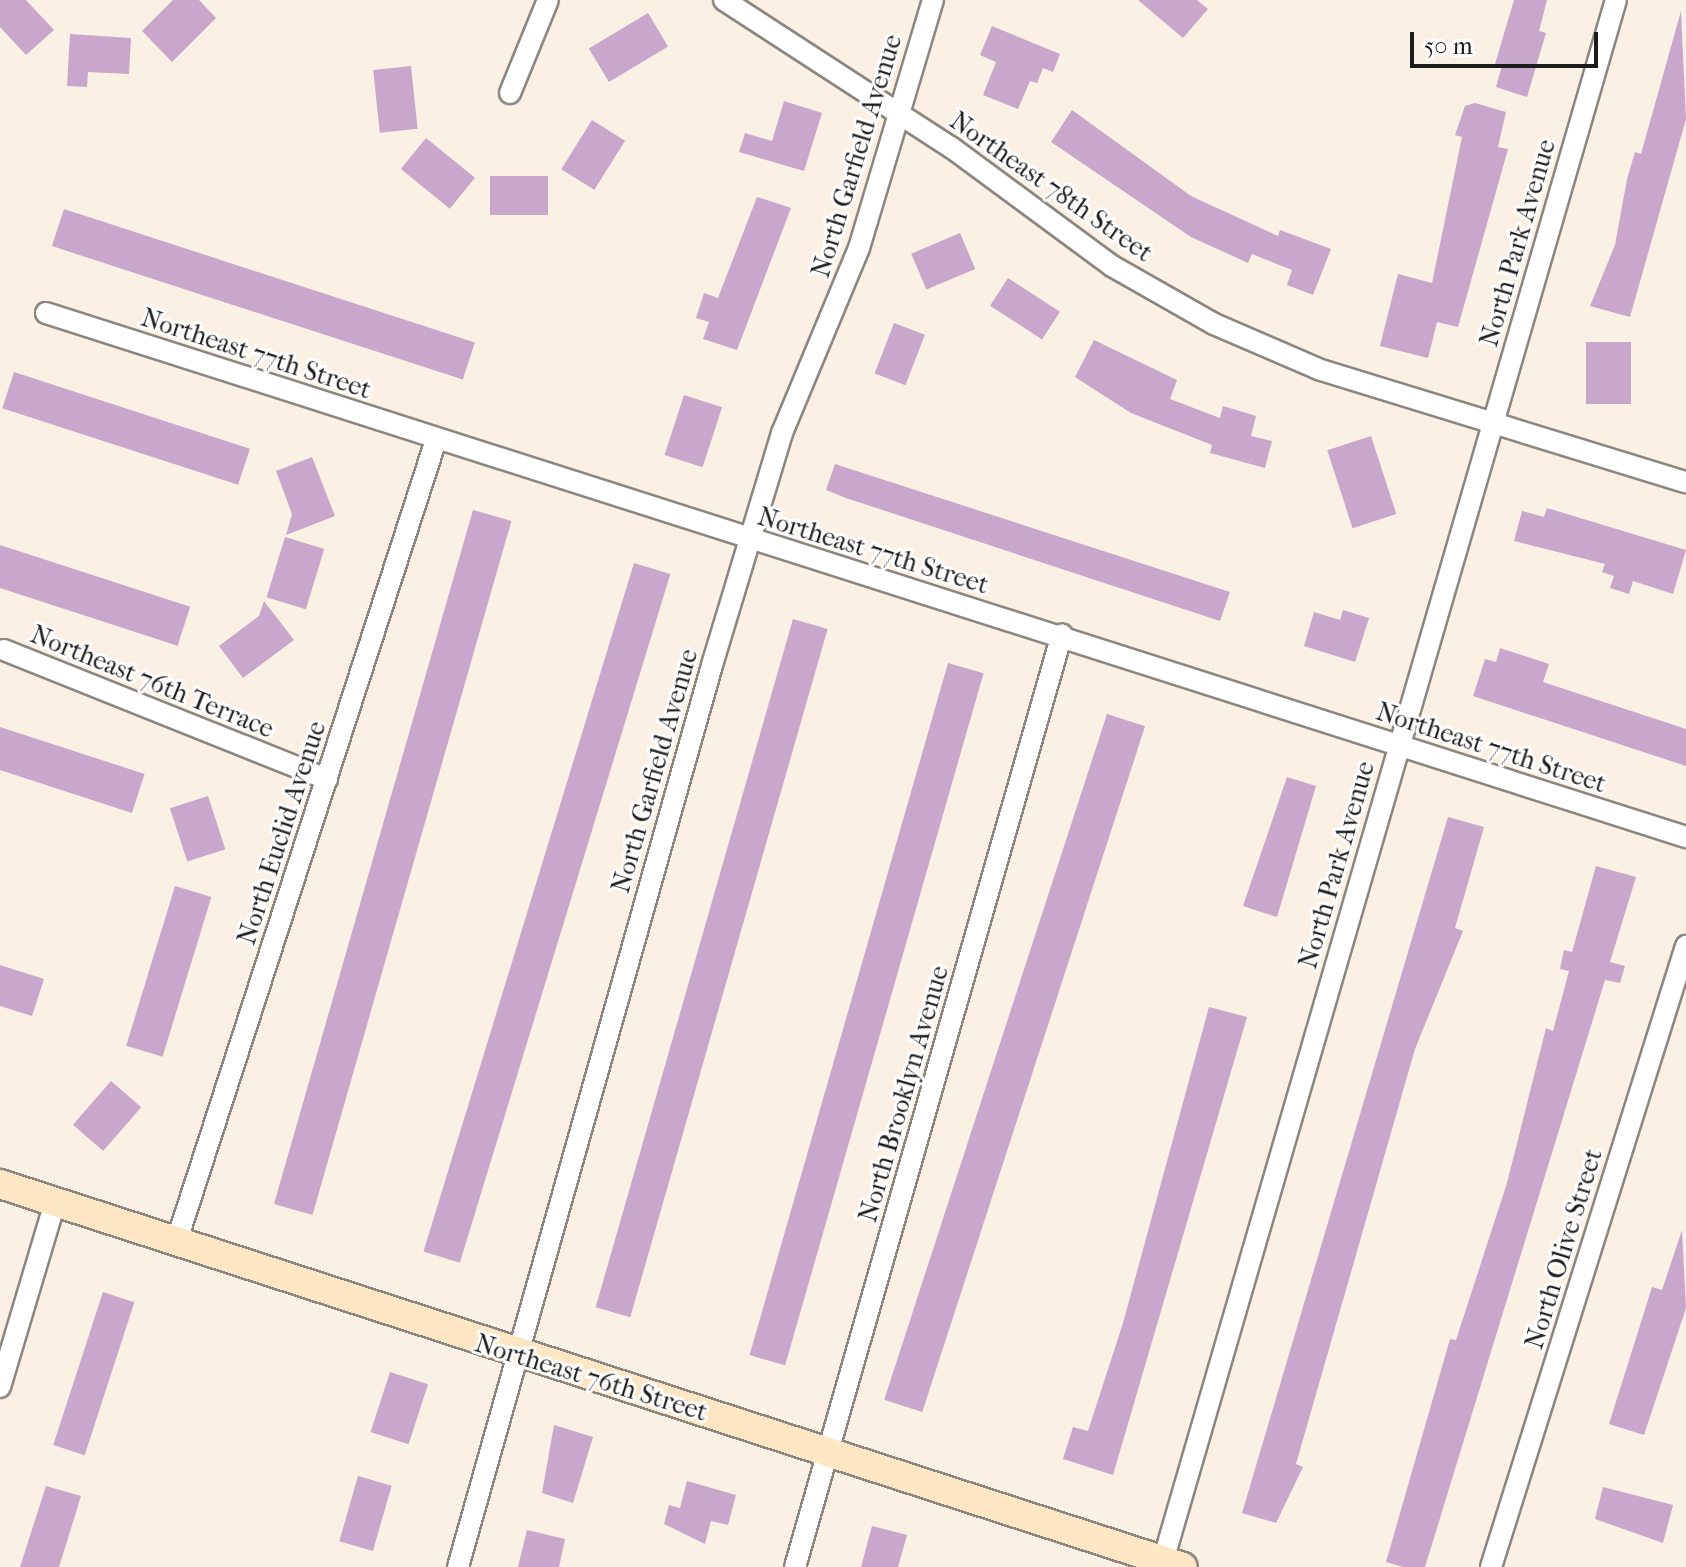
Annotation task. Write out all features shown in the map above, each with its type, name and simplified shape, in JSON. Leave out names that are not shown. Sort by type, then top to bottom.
[{"type":"street","points":[[510,93],[548,0]]},
{"type":"street","name":"Northeast 78th Street","points":[[724,0],[897,112],[1112,266],[1214,324],[1321,370],[1686,482]]},
{"type":"street","name":"North Garfield Avenue","points":[[458,1567],[782,433],[839,306],[933,0]]},
{"type":"street","name":"North Park Avenue","points":[[1173,1564],[1398,747],[1616,0]]},
{"type":"street","name":"Northeast 77th Street","points":[[46,313],[749,542],[1062,634],[1398,747],[1686,837]]},
{"type":"street","name":"North Euclid Avenue","points":[[176,1243],[436,440]]},
{"type":"street","name":"North Brooklyn Avenue","points":[[795,1567],[1062,634]]},
{"type":"street","name":"Northeast 76th Terrace","points":[[4,650],[327,779]]},
{"type":"street","name":"North Olive Street","points":[[1491,1567],[1686,946]]},
{"type":"street","name":"Northeast 76th Street","points":[[0,1184],[518,1356],[1173,1564]]},
{"type":"street","points":[[0,1387],[55,1202]]},
{"type":"building","points":[[0,0],[26,0],[54,30],[26,55],[0,27]]},
{"type":"building","points":[[173,0],[199,0],[216,18],[172,62],[142,31]]},
{"type":"building","points":[[1138,0],[1197,0],[1208,9],[1183,38]]},
{"type":"building","points":[[1514,0],[1547,0],[1539,31],[1546,33],[1527,97],[1496,87],[1502,66],[1495,64]]},
{"type":"building","points":[[1681,11],[1686,119],[1630,317],[1590,306],[1615,245],[1627,179],[1635,152],[1641,154]]},
{"type":"building","points":[[648,13],[668,46],[609,82],[589,49]]},
{"type":"building","points":[[992,26],[1060,54],[1053,72],[1043,68],[1037,83],[1030,81],[1018,109],[983,95],[996,62],[980,55]]},
{"type":"building","points":[[70,34],[131,38],[129,74],[88,72],[87,87],[67,86]]},
{"type":"building","points":[[411,66],[418,129],[380,133],[373,70]]},
{"type":"building","points":[[784,101],[822,113],[804,171],[739,152],[745,133],[772,141]]},
{"type":"building","points":[[1475,103],[1506,112],[1498,147],[1508,149],[1458,327],[1437,322],[1428,358],[1380,346],[1398,274],[1432,283],[1462,137],[1455,135],[1465,106]]},
{"type":"building","points":[[1072,110],[1191,196],[1278,236],[1280,230],[1331,249],[1313,295],[1287,285],[1292,270],[1252,254],[1248,263],[1191,237],[1051,142]]},
{"type":"building","points":[[592,120],[625,141],[594,190],[561,169]]},
{"type":"building","points":[[426,138],[475,178],[450,209],[401,169]]},
{"type":"building","points":[[490,176],[548,176],[548,215],[490,215]]},
{"type":"building","points":[[757,197],[791,208],[737,350],[703,339],[709,322],[696,318],[704,293],[718,298]]},
{"type":"building","points":[[64,209],[475,342],[463,380],[52,246]]},
{"type":"building","points":[[960,233],[975,269],[926,290],[911,254]]},
{"type":"building","points":[[1008,278],[1060,312],[1042,339],[990,306]]},
{"type":"building","points":[[894,323],[925,335],[905,385],[875,373]]},
{"type":"building","points":[[1094,340],[1177,380],[1170,399],[1220,418],[1223,406],[1256,416],[1251,436],[1272,441],[1265,468],[1210,453],[1212,445],[1131,413],[1075,377]]},
{"type":"building","points":[[1586,342],[1631,342],[1631,404],[1586,404]]},
{"type":"building","points":[[14,372],[250,449],[238,485],[2,408]]},
{"type":"building","points":[[684,395],[722,407],[703,467],[665,455]]},
{"type":"building","points":[[1371,436],[1396,514],[1353,528],[1327,450]]},
{"type":"building","points":[[312,457],[335,516],[286,535],[292,514],[276,471]]},
{"type":"building","points":[[835,464],[1230,592],[1220,621],[826,490]]},
{"type":"building","points":[[1547,508],[1686,550],[1673,594],[1633,581],[1629,594],[1610,588],[1614,576],[1602,572],[1605,564],[1514,541],[1522,511],[1544,517]]},
{"type":"building","points":[[473,510],[511,521],[312,1215],[274,1204]]},
{"type":"building","points":[[285,537],[324,549],[306,609],[267,597]]},
{"type":"building","points":[[0,545],[190,607],[178,646],[0,588]]},
{"type":"building","points":[[634,563],[670,574],[460,1263],[423,1252]]},
{"type":"building","points":[[264,601],[294,640],[243,678],[219,646],[259,616]]},
{"type":"building","points":[[1343,610],[1369,618],[1355,662],[1304,646],[1314,612],[1340,620]]},
{"type":"building","points":[[793,619],[828,629],[630,1317],[596,1307]]},
{"type":"building","points":[[1500,648],[1549,664],[1543,682],[1686,729],[1686,766],[1473,696],[1485,659],[1496,662]]},
{"type":"building","points":[[948,663],[984,673],[785,1365],[750,1355]]},
{"type":"building","points":[[1107,714],[1145,726],[922,1412],[884,1400]]},
{"type":"building","points":[[0,727],[145,774],[132,813],[0,770]]},
{"type":"building","points":[[1287,777],[1316,786],[1277,917],[1243,906]]},
{"type":"building","points":[[208,796],[225,849],[187,862],[170,808]]},
{"type":"building","points":[[1448,817],[1484,827],[1455,928],[1463,931],[1415,1049],[1296,1464],[1303,1467],[1276,1523],[1242,1513]]},
{"type":"building","points":[[1596,866],[1636,877],[1610,962],[1625,966],[1620,983],[1605,980],[1425,1567],[1403,1567],[1386,1562],[1450,1339],[1456,1340],[1507,1183],[1546,1028],[1553,1031],[1569,971],[1560,969],[1564,950],[1572,952]]},
{"type":"building","points":[[175,886],[211,897],[163,1057],[126,1046]]},
{"type":"building","points":[[0,965],[44,979],[32,1016],[0,1006]]},
{"type":"building","points":[[1209,1007],[1247,1017],[1113,1475],[1063,1459],[1073,1427],[1088,1431],[1123,1323]]},
{"type":"building","points":[[111,1081],[141,1107],[103,1151],[73,1125]]},
{"type":"building","points":[[1682,1230],[1686,1308],[1644,1435],[1609,1424],[1652,1287],[1662,1290]]},
{"type":"building","points":[[103,1292],[134,1302],[85,1455],[53,1445]]},
{"type":"building","points":[[390,1372],[428,1384],[409,1444],[371,1432]]},
{"type":"building","points":[[554,1425],[593,1437],[573,1503],[542,1493]]},
{"type":"building","points":[[358,1476],[392,1486],[373,1551],[339,1541]]},
{"type":"building","points":[[687,1481],[736,1495],[728,1525],[711,1521],[705,1544],[664,1524],[669,1505],[680,1508]]},
{"type":"building","points":[[46,1486],[81,1496],[59,1567],[20,1567]]},
{"type":"building","points":[[1603,1487],[1673,1505],[1663,1543],[1595,1519]]},
{"type":"building","points":[[872,1526],[907,1535],[898,1567],[861,1567]]},
{"type":"building","points":[[527,1530],[565,1539],[559,1567],[518,1567]]}]
